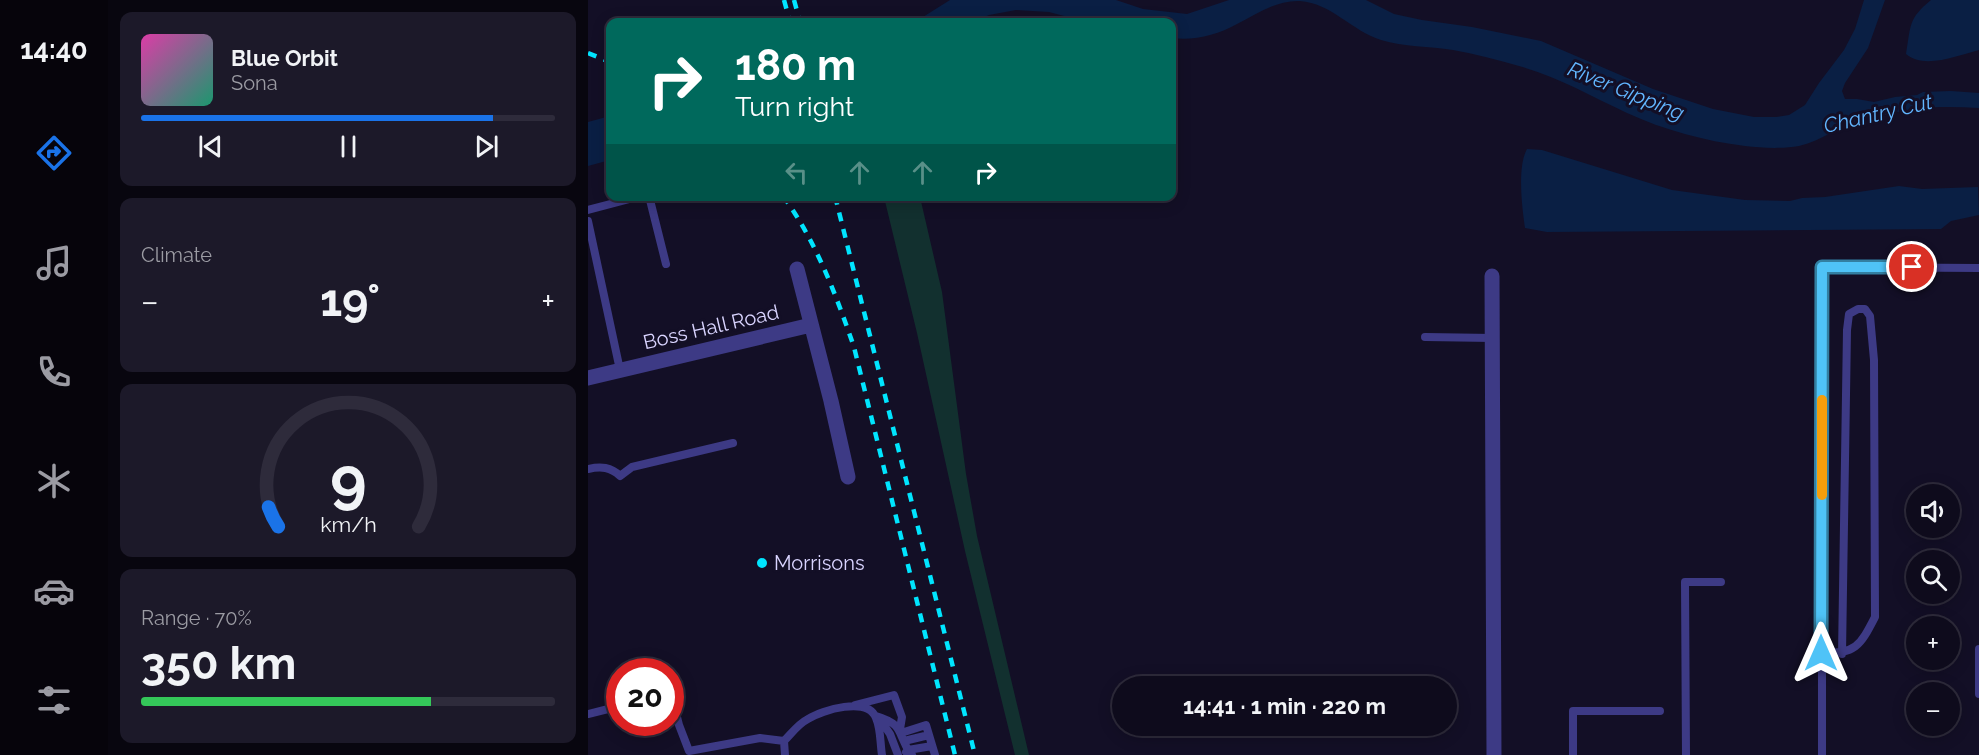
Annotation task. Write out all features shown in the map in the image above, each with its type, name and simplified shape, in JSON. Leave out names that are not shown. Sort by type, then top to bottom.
[{"type":"street","name":"Boss Hall Road","points":[[797,269],[848,477]]},
{"type":"street","points":[[1492,276],[1494,755]]},
{"type":"street","name":"Boss Hall Road","points":[[588,378],[812,325]]},
{"type":"lane","points":[[588,210],[621,201]]},
{"type":"lane","points":[[650,201],[666,264]]},
{"type":"lane","name":"Boss Hall Road","points":[[588,221],[620,370]]},
{"type":"lane","points":[[1822,755],[1822,267],[1979,268]]},
{"type":"lane","points":[[1821,653],[1842,654],[1862,642],[1875,617],[1874,360],[1870,316],[1865,309],[1858,309],[1849,314],[1847,330],[1842,654]]},
{"type":"lane","points":[[1425,337],[1493,338]]},
{"type":"lane","points":[[588,469],[597,467],[613,469],[620,476],[632,468],[733,442]]},
{"type":"lane","points":[[1686,755],[1684,582],[1721,582]]},
{"type":"lane","points":[[1979,649],[1979,694]]},
{"type":"lane","points":[[785,755],[784,741],[810,717],[894,695],[902,717],[905,744]]},
{"type":"lane","points":[[854,705],[868,709],[882,721],[898,755]]},
{"type":"lane","points":[[588,714],[606,710]]},
{"type":"lane","points":[[1573,755],[1573,711],[1660,711]]},
{"type":"lane","points":[[876,716],[889,720],[905,744],[934,750]]},
{"type":"lane","points":[[876,716],[882,755]]},
{"type":"lane","points":[[905,744],[926,725],[934,750]]},
{"type":"lane","points":[[683,736],[689,751],[760,738],[784,741]]},
{"type":"green space","points":[[885,201],[921,201],[942,292],[966,474],[977,536],[1029,755],[1015,755],[965,551],[917,333]]},
{"type":"water","points":[[950,0],[1116,0],[1143,9],[1187,14],[1229,0],[1366,0],[1394,14],[1541,41],[1653,89],[1713,109],[1754,117],[1776,117],[1789,115],[1805,105],[1844,50],[1855,29],[1864,0],[1885,0],[1868,48],[1845,83],[1842,91],[1845,99],[1874,102],[1923,92],[1951,91],[1979,93],[1979,108],[1911,109],[1853,125],[1799,146],[1752,147],[1700,138],[1655,125],[1533,70],[1453,50],[1381,40],[1370,36],[1322,7],[1300,1],[1291,1],[1267,8],[1222,31],[1189,39],[1176,38],[1176,18],[1072,18],[1049,12],[1016,10],[983,18],[921,18]]},
{"type":"water","points":[[1931,0],[1979,0],[1979,50],[1932,61],[1913,59],[1906,54],[1914,18]]},
{"type":"water","points":[[606,117],[606,161],[588,166],[588,122]]},
{"type":"water","points":[[1527,149],[1542,150],[1672,190],[1745,200],[1790,201],[1899,186],[1922,189],[1978,187],[1979,215],[1951,221],[1941,229],[1547,232],[1525,228],[1521,176]]},
{"type":"railway","points":[[784,0],[789,18]]},
{"type":"railway","points":[[794,0],[799,18]]},
{"type":"railway","points":[[588,53],[606,60]]},
{"type":"railway","points":[[787,201],[815,250],[854,347],[955,755]]},
{"type":"railway","points":[[836,201],[975,755]]},
{"type":"slow traffic","points":[[1822,400],[1822,495]]},
{"type":"place","name":"Morrisons","points":[[762,563]]},
{"type":"route","points":[[1821,653],[1822,267],[1912,267]]},
{"type":"water label","name":"River Gipping","points":[[1626,91]]},
{"type":"water label","name":"Chantry Cut","points":[[1878,114]]}]
